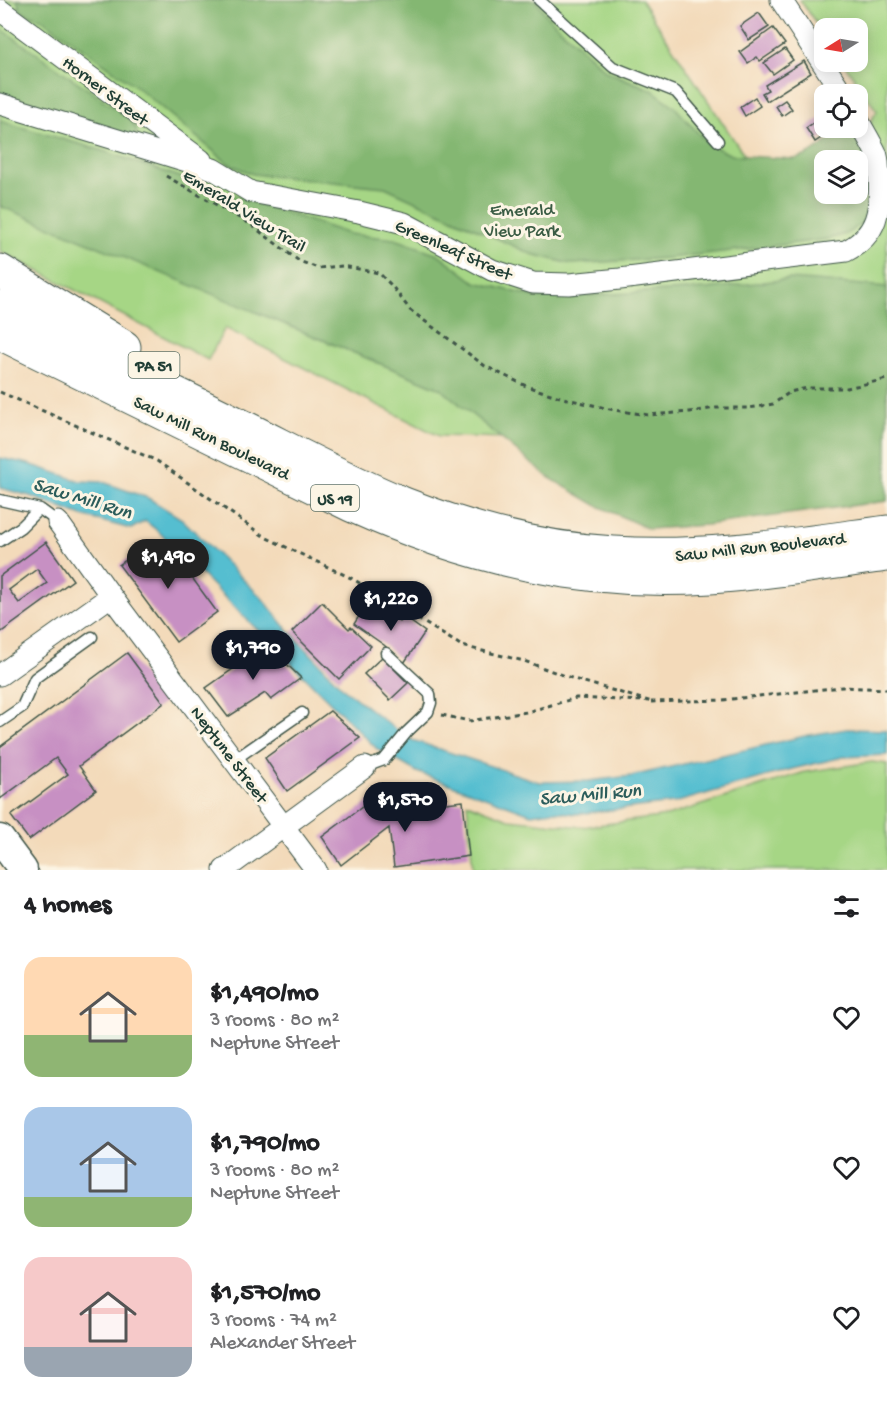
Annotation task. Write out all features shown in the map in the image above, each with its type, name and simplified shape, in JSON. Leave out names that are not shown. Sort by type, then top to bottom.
[{"type":"highway","name":"PA 51","points":[[0,272],[308,459]]},
{"type":"highway","name":"Saw Mill Run Boulevard","points":[[0,307],[402,503],[444,519],[505,536],[565,548],[613,553],[707,554],[887,532]]},
{"type":"highway","name":"Saw Mill Run Boulevard","points":[[0,333],[351,505],[404,529],[478,554],[562,571],[660,578],[708,577],[887,555]]},
{"type":"main road","points":[[0,839],[23,870]]},
{"type":"street","points":[[781,0],[836,84]]},
{"type":"street","name":"Horner Street","points":[[0,10],[213,169]]},
{"type":"street","name":"Greenleaf Street","points":[[0,104],[213,169],[251,192],[359,212],[404,223],[492,270],[533,283],[569,284],[846,251],[858,245],[868,235],[878,217],[880,194],[877,155],[868,138]]},
{"type":"street","name":"Neptune Street","points":[[58,522],[284,826],[308,867]]},
{"type":"street","points":[[0,675],[111,596]]},
{"type":"street","points":[[224,870],[375,763]]},
{"type":"lane","points":[[539,0],[613,67],[676,92],[718,141]]},
{"type":"lane","points":[[0,500],[39,509],[58,522]]},
{"type":"lane","points":[[0,541],[21,527],[39,509]]},
{"type":"lane","points":[[0,722],[22,707],[35,678],[92,637]]},
{"type":"lane","points":[[51,638],[63,657]]},
{"type":"lane","points":[[375,763],[428,712],[431,703],[430,694],[386,653]]},
{"type":"lane","points":[[234,760],[302,713]]},
{"type":"path","name":"Emerald View Trail","points":[[154,152],[152,166],[250,224],[299,261],[318,268],[342,266],[379,273],[410,310],[485,366],[506,378],[554,395],[614,410],[648,415],[773,405],[790,392],[807,388],[847,388],[887,379]]},
{"type":"path","points":[[0,392],[157,461],[265,537],[353,579],[462,646],[524,661],[574,679],[652,702]]},
{"type":"path","points":[[428,712],[469,721],[527,712],[576,698],[652,702],[723,700],[842,687],[887,689]]},
{"type":"green space","name":"Emerald View Park","points":[[0,0],[641,0],[758,176],[814,191],[814,204],[868,204],[868,150],[856,150],[856,146],[861,138],[868,138],[868,126],[877,111],[868,98],[868,84],[858,84],[850,72],[868,72],[868,18],[814,18],[814,20],[800,0],[887,0],[887,397],[719,444],[439,436],[225,328],[208,360],[0,251]]},
{"type":"green space","points":[[17,0],[535,0],[547,16],[606,71],[652,90],[674,106],[707,143],[731,155],[794,159],[814,150],[814,204],[868,204],[868,159],[871,176],[868,211],[861,224],[846,234],[828,239],[669,258],[571,264],[531,254],[385,187],[253,174],[229,164],[137,87],[43,20],[21,11]]},
{"type":"green space","points":[[0,28],[129,118],[137,130],[135,137],[126,136],[0,93]]},
{"type":"green space","points":[[0,121],[100,150],[349,234],[395,239],[438,254],[475,282],[540,298],[706,289],[790,279],[887,287],[887,501],[706,525],[649,529],[596,505],[548,477],[441,389],[0,206]]},
{"type":"green space","points":[[834,138],[858,138],[864,150],[814,150]]},
{"type":"green space","points":[[872,762],[887,764],[887,870],[473,870],[467,803],[509,819],[582,827],[667,816],[805,772]]},
{"type":"water","name":"Saw Mill Run","points":[[0,458],[29,464],[80,481],[103,482],[148,498],[182,519],[262,598],[289,631],[344,689],[412,740],[539,782],[588,781],[632,776],[809,735],[847,729],[887,730],[887,755],[843,757],[792,769],[674,803],[576,814],[553,811],[531,814],[417,772],[377,749],[159,532],[145,521],[131,529],[82,516],[30,496],[0,488]]},
{"type":"building","points":[[759,13],[769,27],[749,40],[740,26]]},
{"type":"building","points":[[773,28],[785,44],[760,61],[757,57],[748,63],[740,52]]},
{"type":"building","points":[[785,49],[793,60],[773,74],[764,63]]},
{"type":"building","points":[[804,61],[811,73],[767,101],[762,93],[768,90],[765,85]]},
{"type":"building","points":[[755,97],[760,106],[745,116],[740,107]]},
{"type":"building","points":[[785,100],[792,109],[782,116],[776,106]]},
{"type":"building","points":[[814,123],[814,138],[821,138],[815,142],[806,128]]},
{"type":"building","points":[[154,540],[162,551],[169,546],[217,612],[176,642],[119,565]]},
{"type":"building","points":[[46,542],[73,580],[0,633],[0,576]],"holes":[[[37,569],[47,583],[19,603],[9,590]]]},
{"type":"building","points":[[322,602],[349,629],[351,627],[371,646],[339,679],[292,632]]},
{"type":"building","points":[[375,604],[400,622],[404,617],[425,632],[404,663],[384,645],[354,624],[361,613],[366,617]]},
{"type":"building","points":[[267,645],[301,678],[271,700],[265,693],[228,717],[206,688]]},
{"type":"building","points":[[127,653],[164,703],[79,766],[96,790],[29,840],[11,816],[68,774],[56,758],[0,799],[0,747]]},
{"type":"building","points":[[382,657],[408,683],[390,700],[364,674]]},
{"type":"building","points":[[330,711],[360,738],[287,791],[265,758]]},
{"type":"building","points":[[370,801],[377,811],[463,801],[469,856],[394,867],[389,828],[341,865],[322,837]]}]
